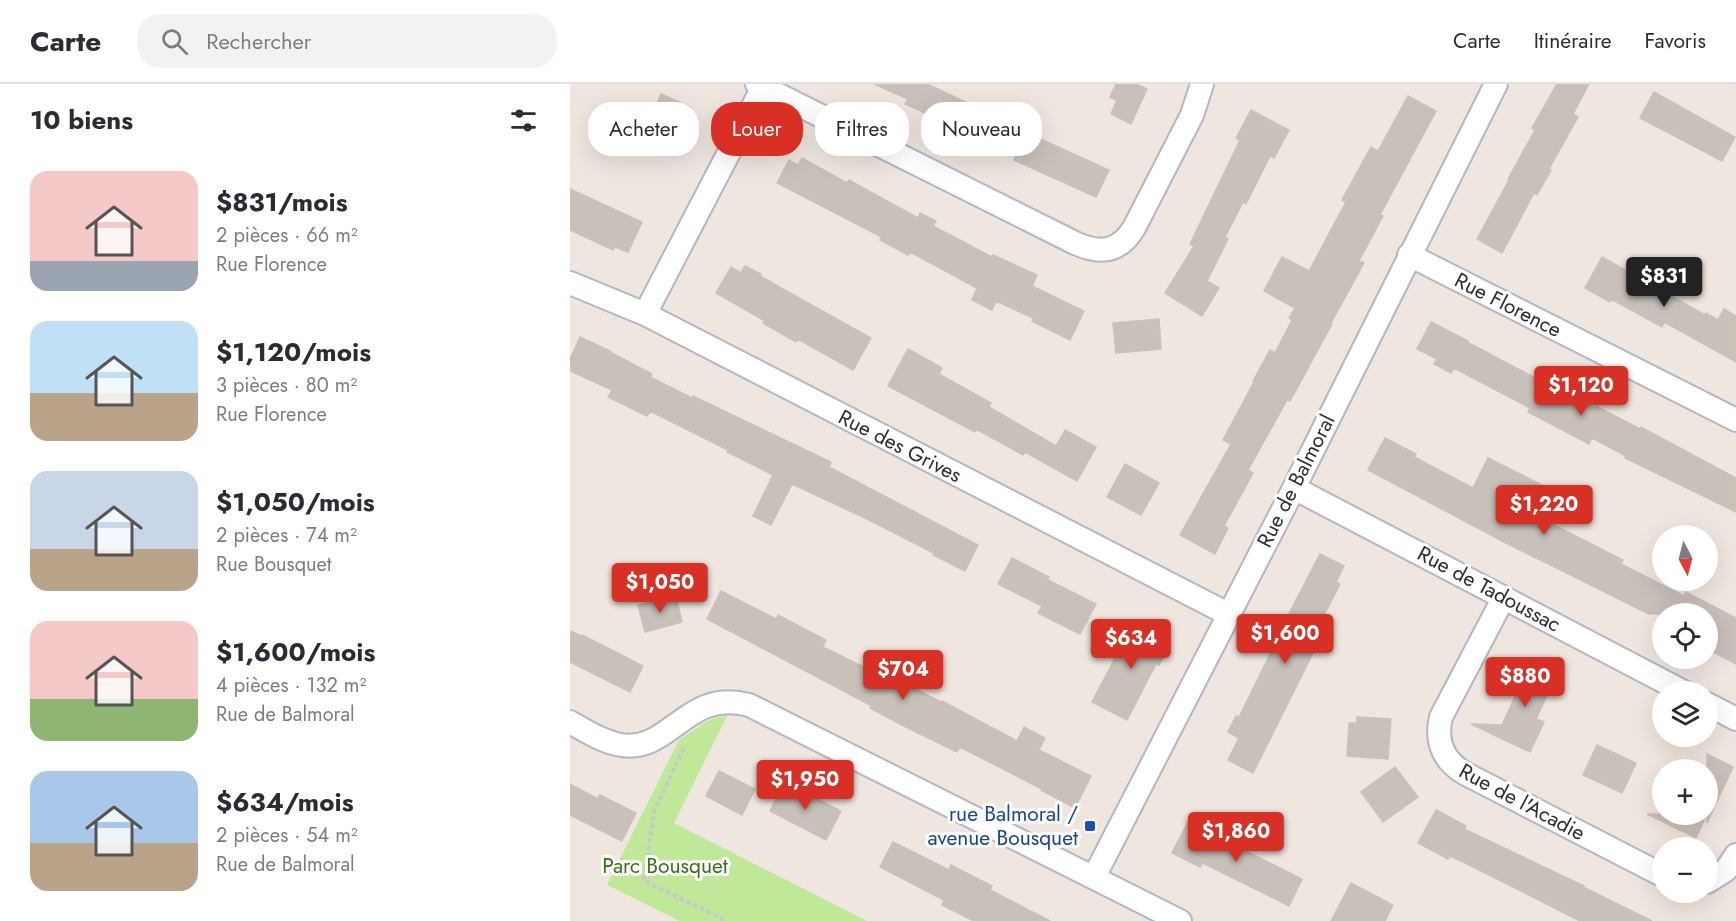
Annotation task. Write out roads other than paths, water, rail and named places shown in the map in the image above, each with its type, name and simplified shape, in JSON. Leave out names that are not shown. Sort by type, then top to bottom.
[{"type":"street","points":[[645,314],[760,85],[1074,243],[1087,249],[1107,250],[1120,244],[1131,235],[1192,115],[1202,84]]},
{"type":"street","name":"Rue de Balmoral","points":[[1094,877],[1294,488],[1496,84]]},
{"type":"street","name":"Rue Florence","points":[[1409,255],[1736,420]]},
{"type":"street","name":"Rue des Grives","points":[[570,282],[645,314],[1228,614]]},
{"type":"street","name":"Rue de Tadoussac","points":[[1294,488],[1663,681]]},
{"type":"street","name":"Rue de l'Acadie","points":[[1504,597],[1441,717],[1439,739],[1443,753],[1452,765],[1466,774],[1652,870]]},
{"type":"street","points":[[570,722],[612,743],[638,745],[654,740],[708,705],[725,701],[750,705],[1180,921]]},
{"type":"street","points":[[1718,710],[1736,719]]},
{"type":"street","points":[[1718,875],[1726,870],[1736,855]]},
{"type":"place","name":"rue Balmoral / avenue Bousquet","points":[[1090,826]]},
{"type":"park label","name":"Parc Bousquet","points":[[665,866]]}]
